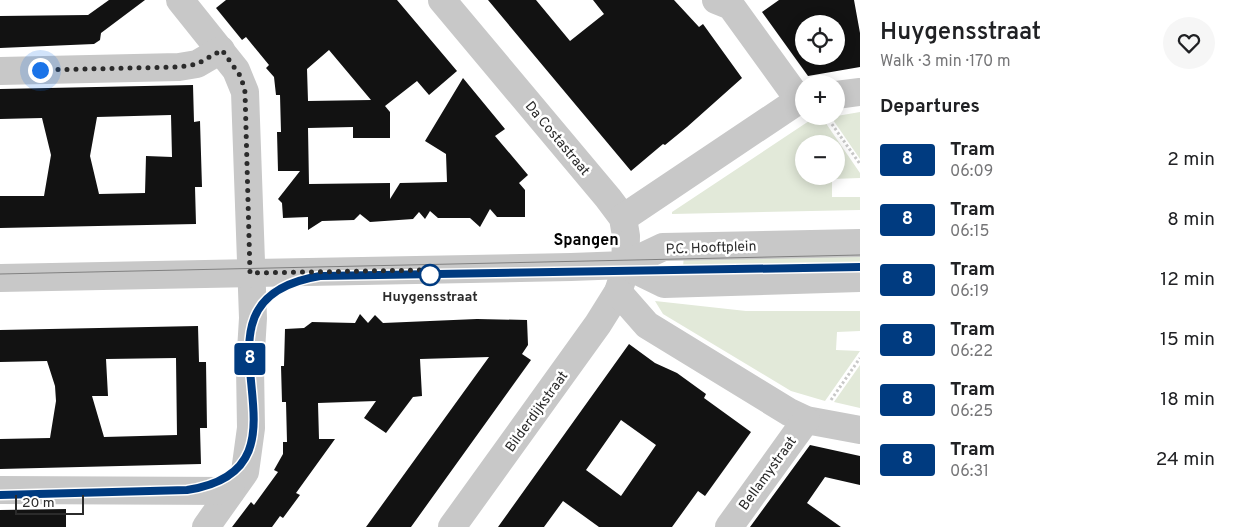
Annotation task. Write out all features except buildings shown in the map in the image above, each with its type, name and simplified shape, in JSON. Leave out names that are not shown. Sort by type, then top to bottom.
[{"type":"street","points":[[180,0],[222,50],[241,77],[245,92],[250,273],[254,318],[250,367],[251,428],[245,472],[206,527]]},
{"type":"street","name":"Da Costastraat","points":[[442,0],[623,218]]},
{"type":"street","points":[[727,2],[795,92]]},
{"type":"street","points":[[0,71],[179,67],[197,64],[222,50]]},
{"type":"street","points":[[845,94],[860,92]]},
{"type":"street","points":[[795,104],[623,218],[625,265],[618,292],[647,325],[789,412],[806,420],[860,430]]},
{"type":"street","name":"P.C. Hooftplein","points":[[625,265],[663,247],[860,243]]},
{"type":"street","points":[[0,278],[625,265],[664,284],[860,278]]},
{"type":"street","name":"Bilderdijkstraat","points":[[452,527],[533,416],[618,292]]},
{"type":"street","name":"Bellamystraat","points":[[730,527],[806,420]]},
{"type":"street","points":[[0,490],[231,491]]},
{"type":"path","points":[[833,125],[860,164]]},
{"type":"path","points":[[841,385],[860,358]]},
{"type":"green space","points":[[860,112],[860,159],[837,125],[845,125],[845,115]]},
{"type":"green space","points":[[803,125],[827,125],[834,135],[795,135],[795,185],[832,185],[832,197],[860,197],[860,210],[672,214],[672,212]]},
{"type":"green space","points":[[845,151],[860,173],[860,178],[845,179]]},
{"type":"green space","points":[[860,250],[860,271],[718,273],[718,267],[683,268],[684,253]]},
{"type":"green space","points":[[655,301],[746,311],[860,311],[860,331],[837,332],[836,350],[860,351],[825,401],[791,391],[663,314]]},
{"type":"green space","points":[[860,365],[860,408],[834,402]]},
{"type":"tram line","points":[[0,274],[860,255]]},
{"type":"tram line","points":[[0,495],[187,490],[229,475],[249,450],[254,418],[249,348],[255,316],[276,291],[320,276],[860,267]]},
{"type":"tram line","name":"8","points":[[0,495],[187,490],[209,487],[220,483],[230,476],[241,466],[248,452],[254,427],[249,342],[250,329],[259,307],[268,296],[281,286],[301,279],[320,276],[860,267]]},
{"type":"place","name":"Huygensstraat","points":[[430,275]]},
{"type":"district","name":"Spangen","points":[[586,239]]},
{"type":"route","points":[[40,70],[179,67],[197,64],[222,50],[241,77],[245,92],[250,273],[424,270],[430,275]]}]
